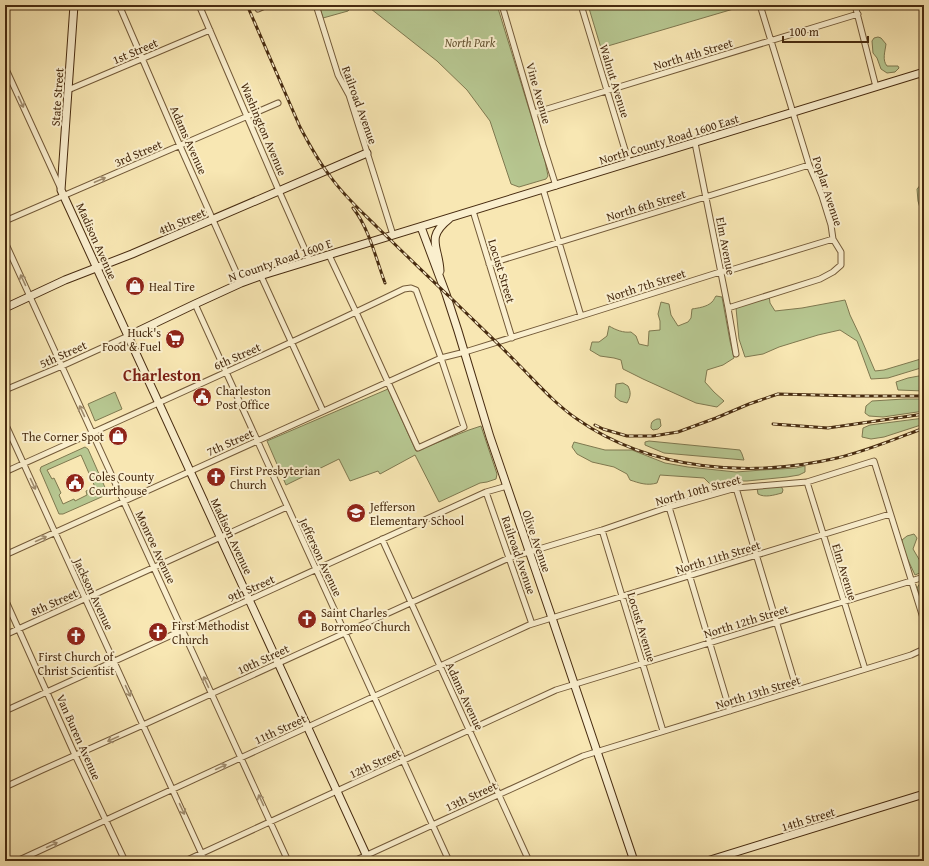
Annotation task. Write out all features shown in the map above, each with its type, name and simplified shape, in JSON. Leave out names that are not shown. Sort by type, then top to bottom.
[{"type":"street","name":"State Street","points":[[63,193],[74,5]]},
{"type":"street","name":"Adams Avenue","points":[[118,5],[241,283]]},
{"type":"street","name":"Washington Avenue","points":[[199,5],[310,261]]},
{"type":"street","points":[[258,9],[267,5]]},
{"type":"street","name":"Railroad Avenue","points":[[316,5],[338,75],[348,95],[394,235]]},
{"type":"street","name":"Vine Avenue","points":[[502,5],[556,186]]},
{"type":"street","name":"Walnut Avenue","points":[[581,5],[629,163]]},
{"type":"street","name":"Poplar Avenue","points":[[728,308],[820,278],[834,272],[842,265],[841,252],[833,239],[831,225],[820,191],[809,165],[760,5]]},
{"type":"street","points":[[855,5],[876,87]]},
{"type":"street","name":"North 4th Street","points":[[534,113],[858,14]]},
{"type":"street","name":"1st Street","points":[[68,90],[210,30]]},
{"type":"street","name":"Madison Avenue","points":[[5,66],[367,858]]},
{"type":"street","name":"North County Road 1600 East","points":[[422,227],[924,72]]},
{"type":"street","name":"3rd Street","points":[[5,221],[63,193],[180,146],[278,103]]},
{"type":"street","name":"Elm Avenue","points":[[695,143],[736,354]]},
{"type":"street","name":"4th Street","points":[[5,308],[65,280],[213,220],[367,153]]},
{"type":"street","name":"North 6th Street","points":[[489,264],[809,165]]},
{"type":"street","points":[[543,189],[581,316]]},
{"type":"street","name":"Locust Street","points":[[473,211],[512,338]]},
{"type":"street","points":[[440,279],[440,263],[434,242],[435,237],[443,224],[452,217]]},
{"type":"street","name":"N County Road 1600 E","points":[[128,336],[241,283],[422,227]]},
{"type":"street","name":"Olive Avenue","points":[[422,227],[465,352],[484,420],[634,861]]},
{"type":"street","name":"North 7th Street","points":[[465,352],[720,272],[833,239]]},
{"type":"street","name":"Monroe Avenue","points":[[5,242],[288,861]]},
{"type":"street","points":[[329,255],[418,448],[464,427],[441,358]]},
{"type":"street","points":[[261,276],[323,411]]},
{"type":"street","name":"6th Street","points":[[5,472],[292,342],[404,289],[411,288],[416,290],[441,358]]},
{"type":"street","name":"Jefferson Avenue","points":[[195,304],[449,861]]},
{"type":"street","name":"5th Street","points":[[5,390],[128,336]]},
{"type":"street","name":"7th Street","points":[[5,555],[441,358],[465,352]]},
{"type":"street","name":"Jackson Avenue","points":[[5,423],[205,861]]},
{"type":"street","name":"North 10th Street","points":[[530,552],[602,530],[669,507],[736,488],[807,482],[874,461],[890,514]]},
{"type":"street","name":"Elm Avenue","points":[[807,482],[865,669]]},
{"type":"street","name":"9th Street","points":[[5,711],[486,492],[507,486]]},
{"type":"street","points":[[736,488],[797,690]]},
{"type":"street","name":"Railroad Avenue","points":[[486,492],[532,624]]},
{"type":"street","name":"8th Street","points":[[5,635],[287,507]]},
{"type":"street","points":[[669,507],[730,711]]},
{"type":"street","points":[[890,514],[924,621]]},
{"type":"street","name":"North 11th Street","points":[[552,618],[890,514]]},
{"type":"street","name":"Locust Avenue","points":[[602,530],[663,731]]},
{"type":"street","name":"Adams Avenue","points":[[382,540],[529,861]]},
{"type":"street","name":"10th Street","points":[[5,787],[509,558],[530,552]]},
{"type":"street","name":"North 12th Street","points":[[575,685],[924,577]]},
{"type":"street","name":"Van Buren Avenue","points":[[5,599],[125,861]]},
{"type":"street","name":"11th Street","points":[[17,861],[532,624],[552,618]]},
{"type":"street","name":"North 13th Street","points":[[597,751],[911,655],[924,649]]},
{"type":"street","name":"12th Street","points":[[185,861],[556,690],[575,685]]},
{"type":"street","name":"13th Street","points":[[354,861],[367,858],[432,825],[597,751]]},
{"type":"street","name":"14th Street","points":[[707,861],[924,794]]},
{"type":"green space","points":[[319,5],[353,5],[348,11],[323,18]]},
{"type":"green space","name":"North Park","points":[[366,5],[497,5],[545,161],[548,176],[546,179],[519,187],[511,184],[490,121],[467,90],[437,61]]},
{"type":"green space","points":[[588,5],[747,5],[601,48]]},
{"type":"green space","points":[[874,38],[881,38],[886,44],[884,59],[885,64],[887,66],[898,66],[899,68],[895,72],[887,73],[881,69],[877,58],[873,53],[872,41]]},
{"type":"green space","points":[[923,182],[924,222],[918,201],[917,189]]},
{"type":"green space","points":[[769,295],[770,303],[775,311],[802,308],[845,300],[850,315],[875,371],[884,370],[924,358],[924,367],[888,378],[871,379],[857,341],[840,330],[779,347],[763,354],[745,357],[739,339],[736,308],[742,302]]},
{"type":"green space","points":[[716,296],[722,297],[734,358],[723,365],[707,370],[705,382],[724,401],[717,407],[696,403],[623,369],[621,360],[600,356],[590,350],[592,342],[599,342],[607,336],[609,326],[620,331],[631,332],[636,336],[639,344],[648,346],[649,331],[660,330],[658,314],[661,302],[669,304],[671,315],[678,326],[688,322],[691,318],[692,309],[708,305]]},
{"type":"green space","points":[[924,375],[924,391],[898,390],[896,382]]},
{"type":"green space","points":[[623,383],[628,386],[630,390],[630,396],[627,403],[620,401],[615,397],[616,384]]},
{"type":"green space","points":[[388,389],[416,451],[481,426],[497,474],[496,479],[480,483],[439,502],[415,455],[380,474],[378,471],[350,481],[339,459],[286,485],[267,441]]},
{"type":"green space","points":[[115,392],[122,409],[95,421],[88,404]]},
{"type":"green space","points":[[924,399],[924,411],[883,417],[869,416],[865,413],[866,406],[872,401]]},
{"type":"green space","points":[[924,418],[924,424],[884,437],[871,439],[862,437],[863,428],[870,425]]},
{"type":"green space","points":[[657,419],[660,419],[661,426],[658,429],[653,430],[651,428],[652,423]]},
{"type":"green space","points":[[649,441],[740,450],[744,460],[664,453],[645,445],[645,442]]},
{"type":"green space","points":[[574,442],[605,450],[632,450],[665,463],[688,467],[736,472],[796,468],[805,466],[805,472],[799,475],[787,477],[747,481],[728,481],[712,486],[704,478],[660,475],[657,483],[643,484],[630,480],[627,474],[614,467],[592,462],[577,454],[572,447]]},
{"type":"green space","points":[[85,447],[88,449],[107,492],[106,495],[63,514],[59,514],[40,470],[41,467]],"holes":[[[81,455],[95,487],[86,491],[87,495],[75,501],[74,499],[63,504],[59,495],[61,493],[54,478],[52,479],[47,470]]]},
{"type":"green space","points":[[781,486],[783,490],[782,493],[767,496],[758,494],[757,488]]},
{"type":"green space","points":[[914,534],[917,538],[913,549],[923,566],[922,572],[915,575],[902,547],[902,540],[907,536]]},
{"type":"green space","points":[[922,580],[924,580],[924,609],[917,588]]},
{"type":"railway","points":[[247,5],[300,127],[310,146],[335,183],[359,209],[494,340],[546,393],[577,419],[606,436],[637,450],[702,466],[736,468],[770,468],[837,458],[870,448],[924,428]]},
{"type":"railway","points":[[353,208],[368,234],[385,283]]},
{"type":"railway","points":[[595,425],[627,436],[653,436],[678,432],[778,394],[924,396]]},
{"type":"railway","points":[[773,424],[828,428],[924,414]]},
{"type":"place","name":"Heal Tire","points":[[135,286]]},
{"type":"place","name":"Huck's Food & Fuel","points":[[175,339]]},
{"type":"place","name":"Charleston Post Office","points":[[202,397]]},
{"type":"place","name":"The Corner Spot","points":[[118,436]]},
{"type":"place","name":"First Presbyterian Church","points":[[216,477]]},
{"type":"place","name":"Coles County Courthouse","points":[[75,483]]},
{"type":"place","name":"Jefferson Elementary School","points":[[356,513]]},
{"type":"place","name":"Saint Charles Borromeo Church","points":[[307,619]]},
{"type":"place","name":"First Methodist Church","points":[[158,632]]},
{"type":"place","name":"First Church of Christ Scientist","points":[[76,636]]},
{"type":"district","name":"Charleston","points":[[162,375]]}]
